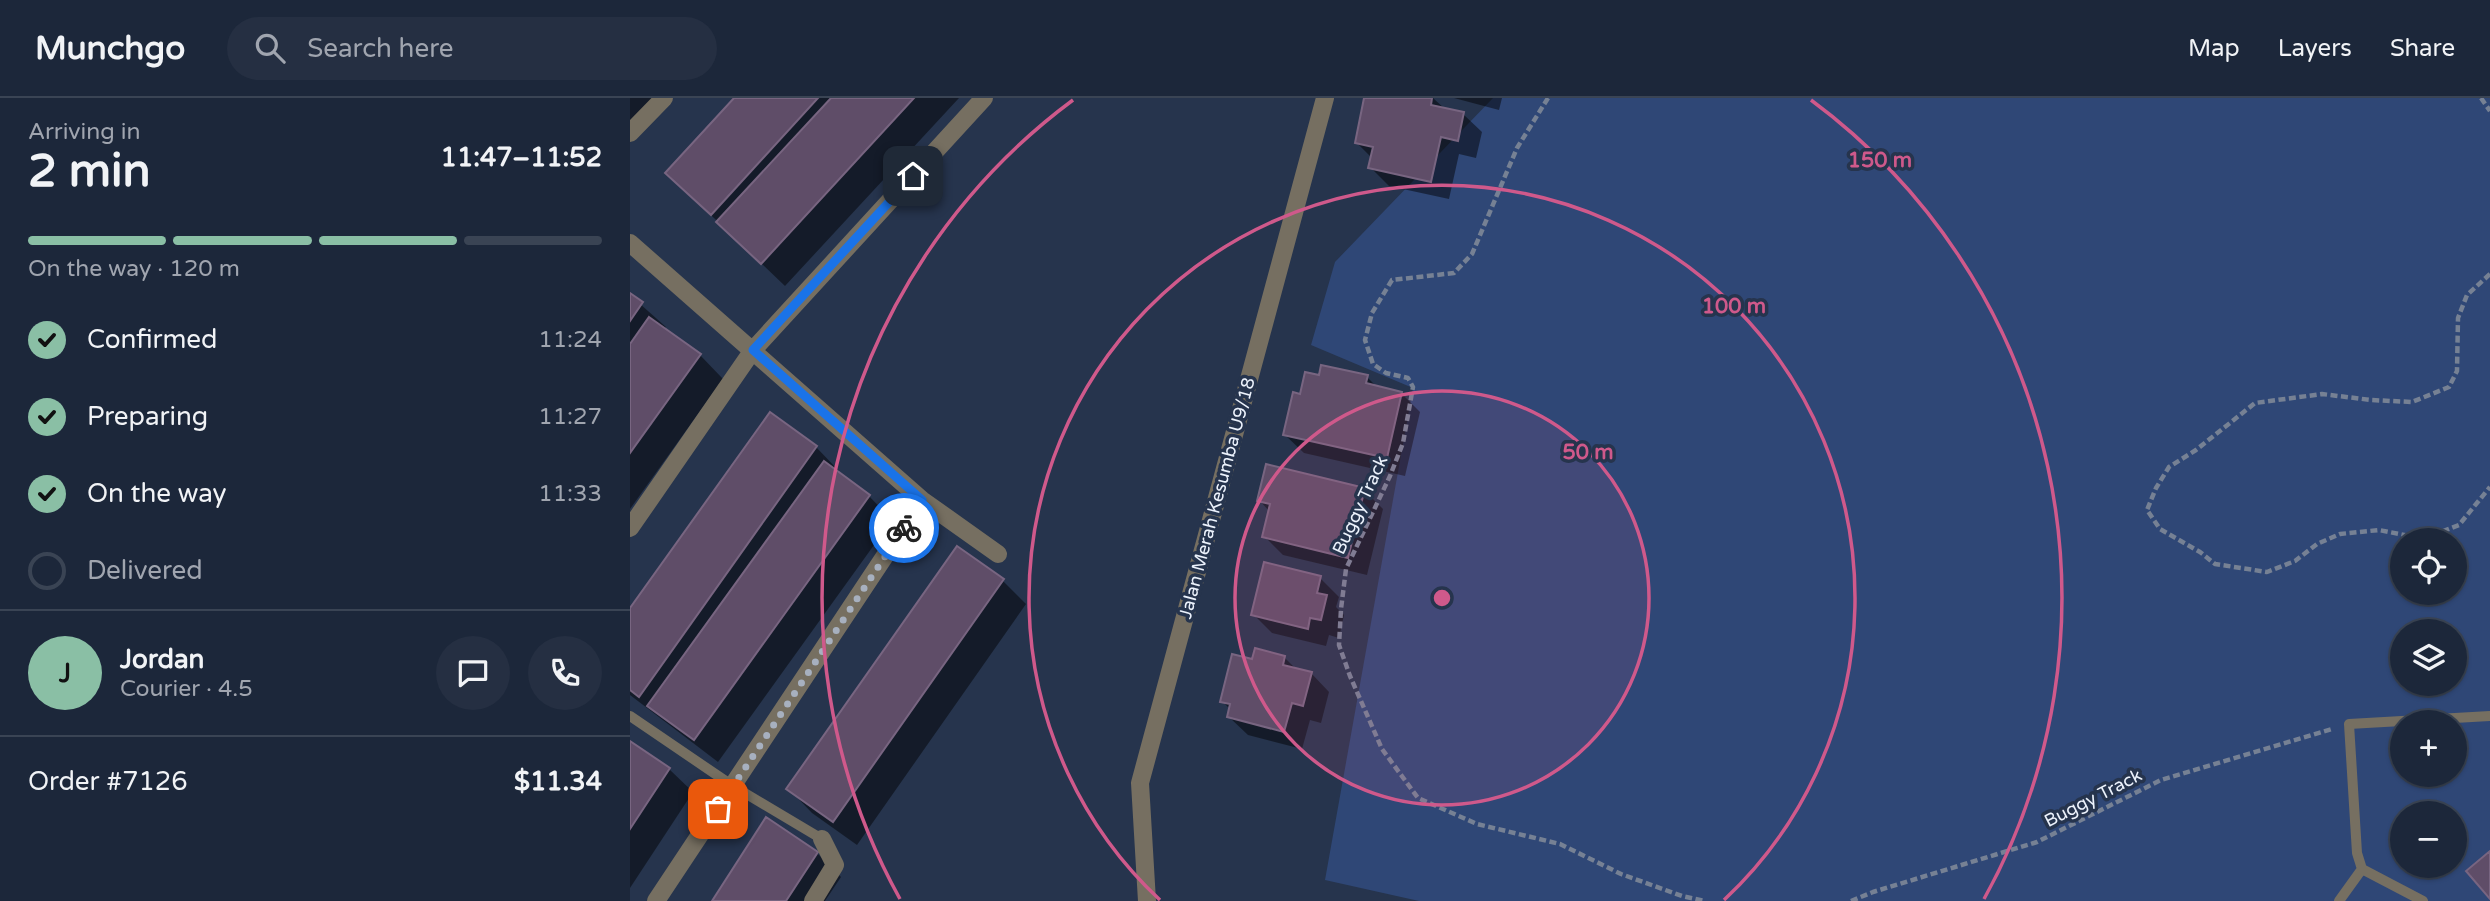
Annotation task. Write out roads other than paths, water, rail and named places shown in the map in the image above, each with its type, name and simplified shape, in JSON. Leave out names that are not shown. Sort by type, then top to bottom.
[{"type":"street","points":[[630,133],[664,98]]},
{"type":"street","points":[[630,528],[753,350],[985,98]]},
{"type":"street","name":"Jalan Merah Kesumba U9/18","points":[[1147,901],[1140,783],[1325,98]]},
{"type":"street","points":[[630,243],[922,500],[998,554]]},
{"type":"street","points":[[656,901],[922,500]]},
{"type":"street","points":[[813,901],[835,864],[822,839]]},
{"type":"lane","points":[[630,716],[733,786],[822,839]]},
{"type":"lane","points":[[2423,901],[2362,869],[2357,853],[2349,724],[2490,716]]},
{"type":"lane","points":[[2339,901],[2362,869]]}]
